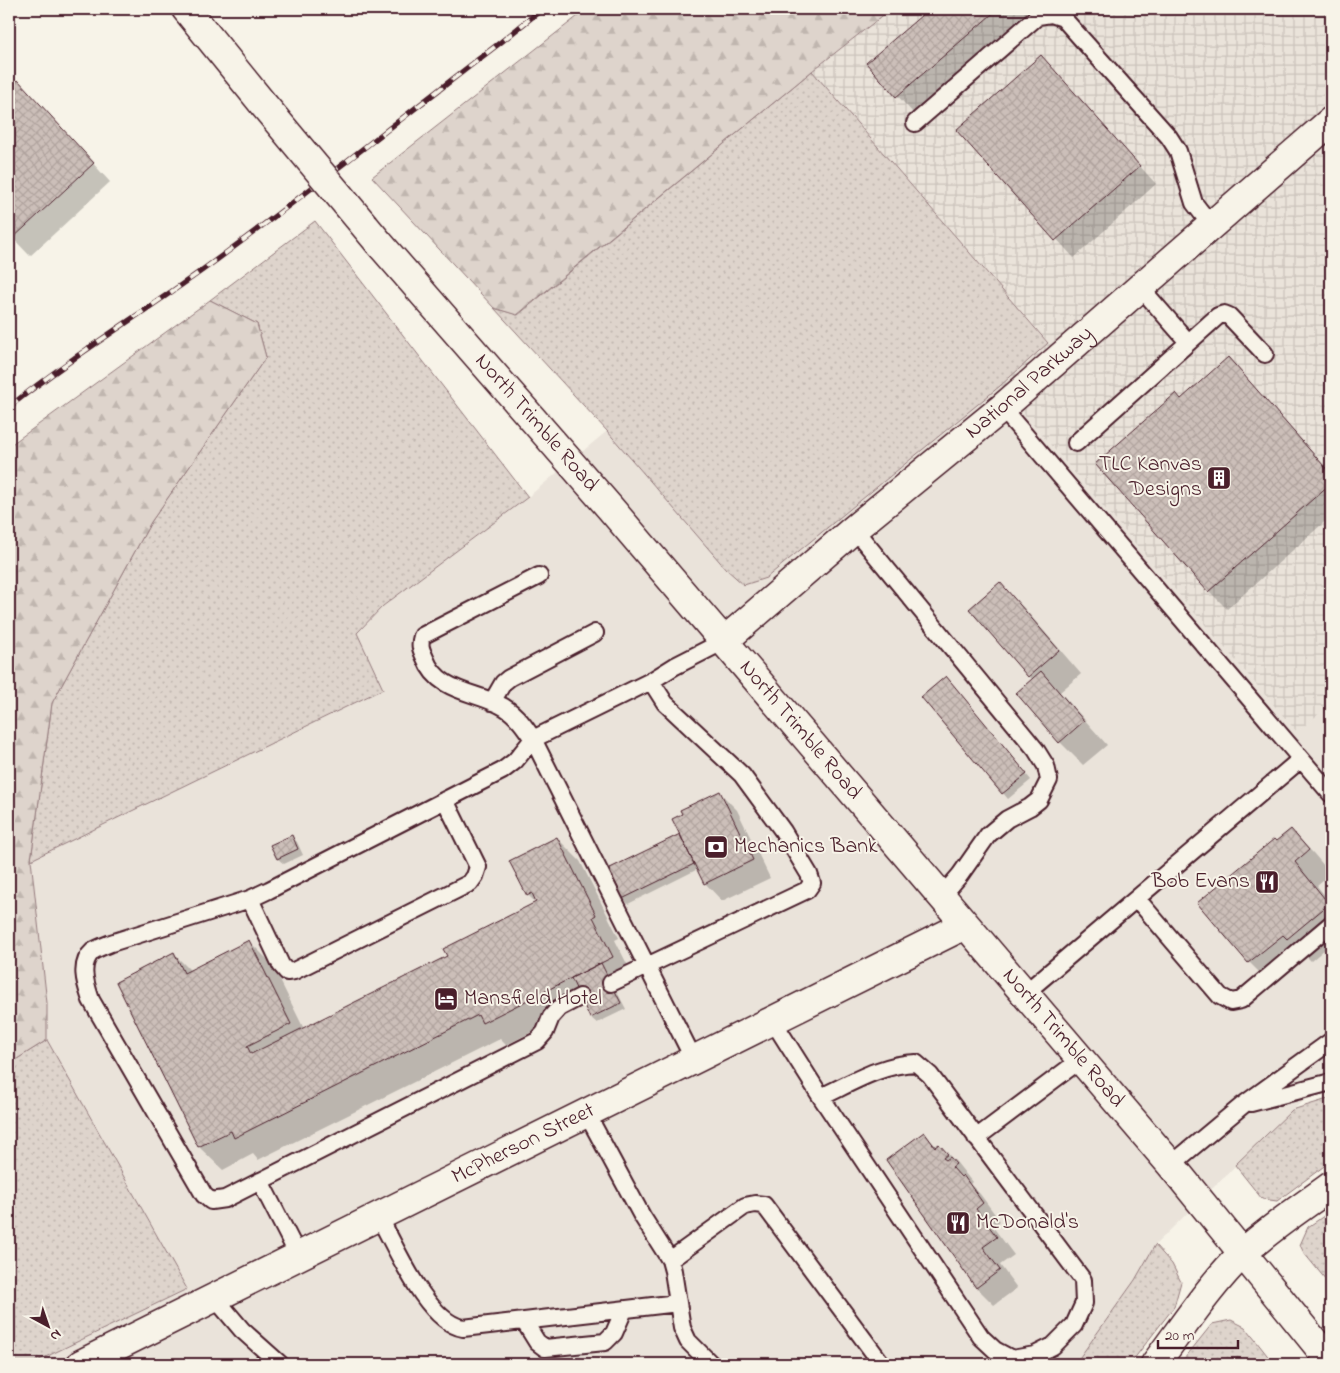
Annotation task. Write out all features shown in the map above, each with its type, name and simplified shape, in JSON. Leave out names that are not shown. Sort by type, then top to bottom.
[{"type":"main road","name":"North Trimble Road","points":[[186,9],[379,242],[724,641],[1171,1165],[1331,1362]]},
{"type":"main road","name":"National Parkway","points":[[724,641],[854,529],[1002,408],[1331,121]]},
{"type":"main road","name":"McPherson Street","points":[[81,1364],[965,925]]},
{"type":"main road","points":[[1155,1364],[1209,1293],[1242,1254],[1274,1226],[1331,1186]]},
{"type":"lane","points":[[915,123],[1038,16],[1051,14],[1063,18],[1169,137],[1178,151],[1194,203],[1211,225]]},
{"type":"lane","points":[[1140,287],[1188,342]]},
{"type":"lane","points":[[1076,443],[1218,316],[1224,314],[1229,316],[1265,354]]},
{"type":"lane","points":[[1002,408],[1331,794]]},
{"type":"lane","points":[[854,529],[1036,750],[1046,766],[1049,780],[1039,800],[1007,819],[988,836],[960,875],[941,897]]},
{"type":"lane","points":[[539,576],[422,636],[419,644],[427,665],[435,677],[455,689],[492,702],[516,716],[533,739],[694,1060]]},
{"type":"lane","points":[[492,702],[503,682],[594,633]]},
{"type":"lane","points":[[580,997],[559,1008],[551,1016],[545,1032],[537,1041],[225,1199],[211,1201],[204,1195],[91,1000],[85,982],[85,965],[92,952],[111,943],[250,899],[508,766],[515,761],[533,739],[651,681],[675,666],[724,641]]},
{"type":"lane","points":[[611,983],[807,890],[812,883],[809,874],[783,831],[742,776],[665,703],[651,681]]},
{"type":"lane","points":[[1024,994],[1301,759]]},
{"type":"lane","points":[[250,899],[281,965],[287,972],[294,971],[470,883],[478,867],[445,800]]},
{"type":"lane","points":[[1137,899],[1220,996],[1231,1002],[1241,1000],[1331,924]]},
{"type":"lane","points":[[773,1021],[821,1097],[981,1337],[995,1350],[1012,1359],[1035,1355],[1053,1346],[1074,1325],[1084,1304],[1083,1280],[930,1075],[916,1064],[900,1064],[877,1071],[821,1097]]},
{"type":"lane","points":[[1171,1165],[1243,1105],[1331,1041]]},
{"type":"lane","points":[[976,1138],[1080,1060]]},
{"type":"lane","points":[[1243,1105],[1331,1082]]},
{"type":"lane","points":[[587,1114],[642,1216],[670,1260],[682,1328],[688,1341],[711,1364]]},
{"type":"lane","points":[[260,1181],[299,1257]]},
{"type":"lane","points":[[670,1260],[745,1206],[764,1205],[882,1364]]},
{"type":"lane","points":[[379,1216],[420,1292],[435,1311],[454,1326],[463,1328],[678,1303]]},
{"type":"lane","points":[[215,1298],[242,1330],[280,1364]]},
{"type":"lane","points":[[524,1321],[537,1342],[545,1348],[605,1342],[614,1333],[624,1310]]},
{"type":"shaded area","points":[[891,9],[1331,9],[1331,704],[1297,732],[1000,386],[1048,342],[812,71]]},
{"type":"shaded area","points":[[1000,386],[1297,731],[1331,704],[1331,1080],[1292,1110],[1155,1245],[1135,1280],[1075,1364],[31,1364],[187,1289],[47,1040],[47,1003],[31,860],[383,689],[357,633],[383,606],[528,497],[607,431],[726,569],[766,578]]},
{"type":"green space","points":[[587,9],[891,9],[812,71],[517,315],[494,308],[372,177]]},
{"type":"green space","points":[[812,71],[1048,343],[1000,386],[766,578],[744,585],[726,569],[607,431],[494,308],[518,315]]},
{"type":"green space","points":[[315,221],[528,497],[383,606],[357,633],[383,689],[31,860],[52,703],[151,522],[266,357],[257,324],[210,300]]},
{"type":"green space","points":[[210,300],[257,324],[266,357],[151,522],[52,703],[31,860],[47,1003],[47,1040],[9,1064],[9,446]]},
{"type":"green space","points":[[47,1040],[187,1289],[31,1364],[9,1364],[9,1064]]},
{"type":"green space","points":[[1331,1098],[1331,1161],[1277,1201],[1262,1199],[1235,1165],[1292,1110]]},
{"type":"green space","points":[[1331,1211],[1331,1286],[1304,1253],[1300,1245],[1308,1227]]},
{"type":"green space","points":[[1155,1245],[1172,1264],[1181,1282],[1174,1307],[1130,1364],[1075,1364],[1135,1280]]},
{"type":"green space","points":[[1231,1320],[1245,1327],[1274,1364],[1180,1364],[1212,1324]]},
{"type":"building","points":[[929,9],[998,9],[896,97],[866,63]]},
{"type":"building","points":[[1041,55],[1140,166],[1055,241],[956,130]]},
{"type":"building","points":[[18,80],[94,163],[12,239],[9,236],[9,88]]},
{"type":"building","name":"TLC Kanvas Designs","points":[[1228,357],[1331,474],[1331,483],[1208,592],[1095,464],[1176,393],[1181,399]]},
{"type":"building","points":[[1000,582],[1059,650],[1028,677],[969,609]]},
{"type":"building","points":[[1041,671],[1084,721],[1059,743],[1016,693]]},
{"type":"building","points":[[946,676],[1027,774],[1002,794],[921,697]]},
{"type":"building","name":"Mechanics Bank","points":[[720,791],[753,860],[704,884],[672,819],[682,814],[680,810]]},
{"type":"building","name":"Bob Evans","points":[[1291,829],[1309,850],[1295,862],[1329,904],[1287,939],[1283,935],[1248,963],[1197,903],[1274,839],[1276,841]]},
{"type":"building","points":[[680,834],[694,864],[622,899],[608,869]]},
{"type":"building","points":[[292,835],[298,849],[277,859],[270,845]]},
{"type":"building","name":"Mansfield Hotel","points":[[557,837],[596,915],[593,917],[613,957],[482,1023],[478,1015],[234,1138],[231,1131],[198,1147],[116,982],[174,952],[184,973],[249,940],[291,1024],[247,1046],[251,1054],[447,956],[443,949],[536,902],[532,893],[527,896],[509,861]]},
{"type":"building","points":[[601,963],[621,1003],[590,1018],[571,978]]},
{"type":"building","name":"McDonald's","points":[[924,1132],[935,1147],[939,1144],[948,1154],[943,1158],[946,1160],[950,1157],[956,1164],[952,1167],[961,1177],[963,1175],[983,1203],[976,1209],[997,1237],[983,1247],[1000,1270],[976,1288],[886,1160]]},
{"type":"railway","points":[[9,407],[60,368],[255,232],[542,9]]},
{"type":"place","name":"TLC Kanvas Designs","points":[[1219,478]]},
{"type":"place","name":"Mechanics Bank","points":[[716,847]]},
{"type":"place","name":"Bob Evans","points":[[1267,882]]},
{"type":"place","name":"Mansfield Hotel","points":[[446,999]]},
{"type":"place","name":"McDonald's","points":[[958,1223]]}]
